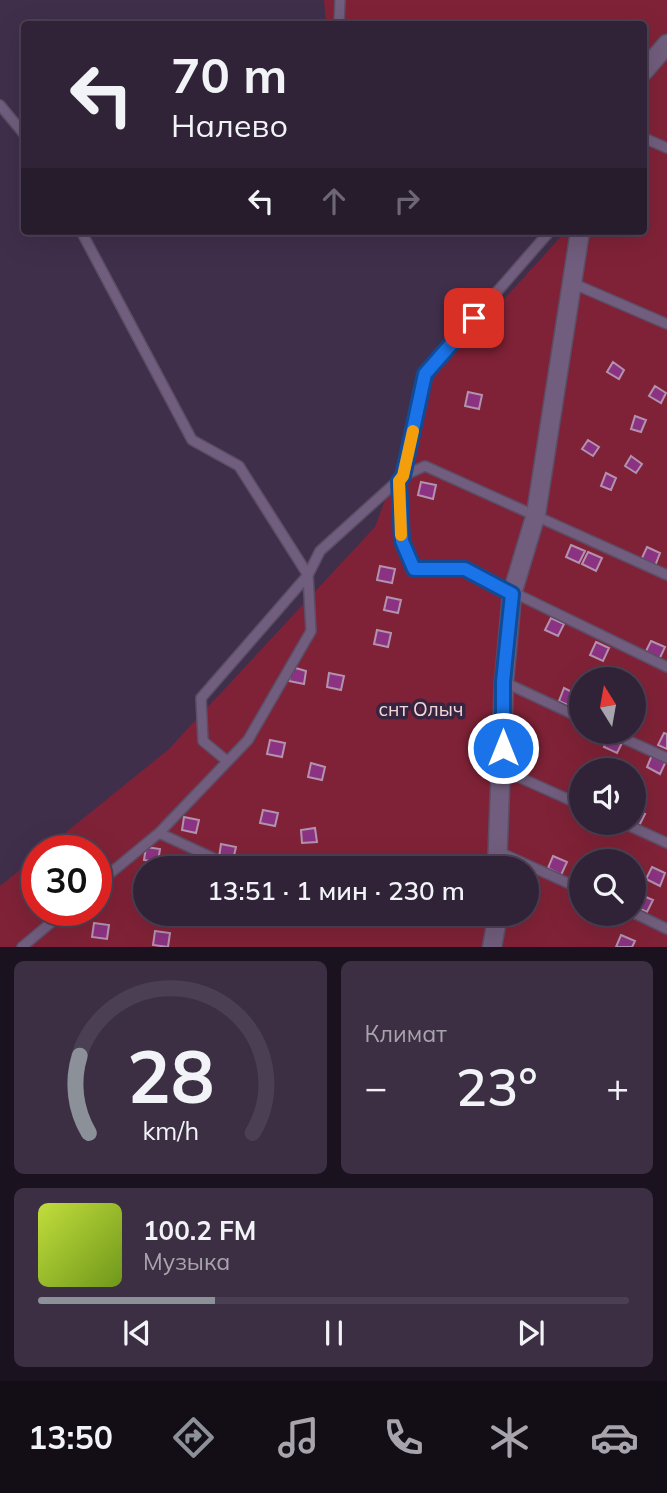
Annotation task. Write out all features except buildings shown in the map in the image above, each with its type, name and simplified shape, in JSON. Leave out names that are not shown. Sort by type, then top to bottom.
[{"type":"street","points":[[647,67],[667,44]]},
{"type":"street","points":[[497,856],[503,770],[503,682],[512,594],[536,514],[579,235]]},
{"type":"street","points":[[492,947],[496,926]]},
{"type":"lane","points":[[339,21],[340,0]]},
{"type":"lane","points":[[0,105],[21,130]]},
{"type":"lane","points":[[647,139],[667,148]]},
{"type":"lane","points":[[83,235],[192,440],[239,466],[308,575],[311,631],[247,740],[159,833],[112,872]]},
{"type":"lane","points":[[547,235],[425,374],[401,479],[402,541],[414,569],[465,569],[667,667]]},
{"type":"lane","points":[[572,283],[667,324]]},
{"type":"lane","points":[[227,761],[203,741],[201,698],[308,575],[320,551],[401,479],[425,466],[667,575]]},
{"type":"lane","points":[[503,682],[569,712]]},
{"type":"lane","points":[[636,744],[667,758]]},
{"type":"lane","points":[[503,770],[569,800]]},
{"type":"lane","points":[[159,833],[209,856]]},
{"type":"lane","points":[[646,833],[667,843]]},
{"type":"lane","points":[[539,874],[569,885]]},
{"type":"lane","points":[[646,919],[667,929]]},
{"type":"lane","points":[[22,947],[47,926]]},
{"type":"green space","name":"снт Олыч","points":[[324,0],[667,0],[667,947],[0,947],[0,886],[21,869],[21,926],[112,926],[112,835],[63,835],[168,750],[375,527],[430,381],[562,235],[647,235],[647,21],[326,21]]},
{"type":"slow traffic","points":[[401,535],[399,481],[403,476],[413,431]]},
{"type":"route","points":[[474,318],[425,374],[403,476],[399,481],[402,541],[414,569],[465,569],[512,594],[503,682],[503,748]]}]
